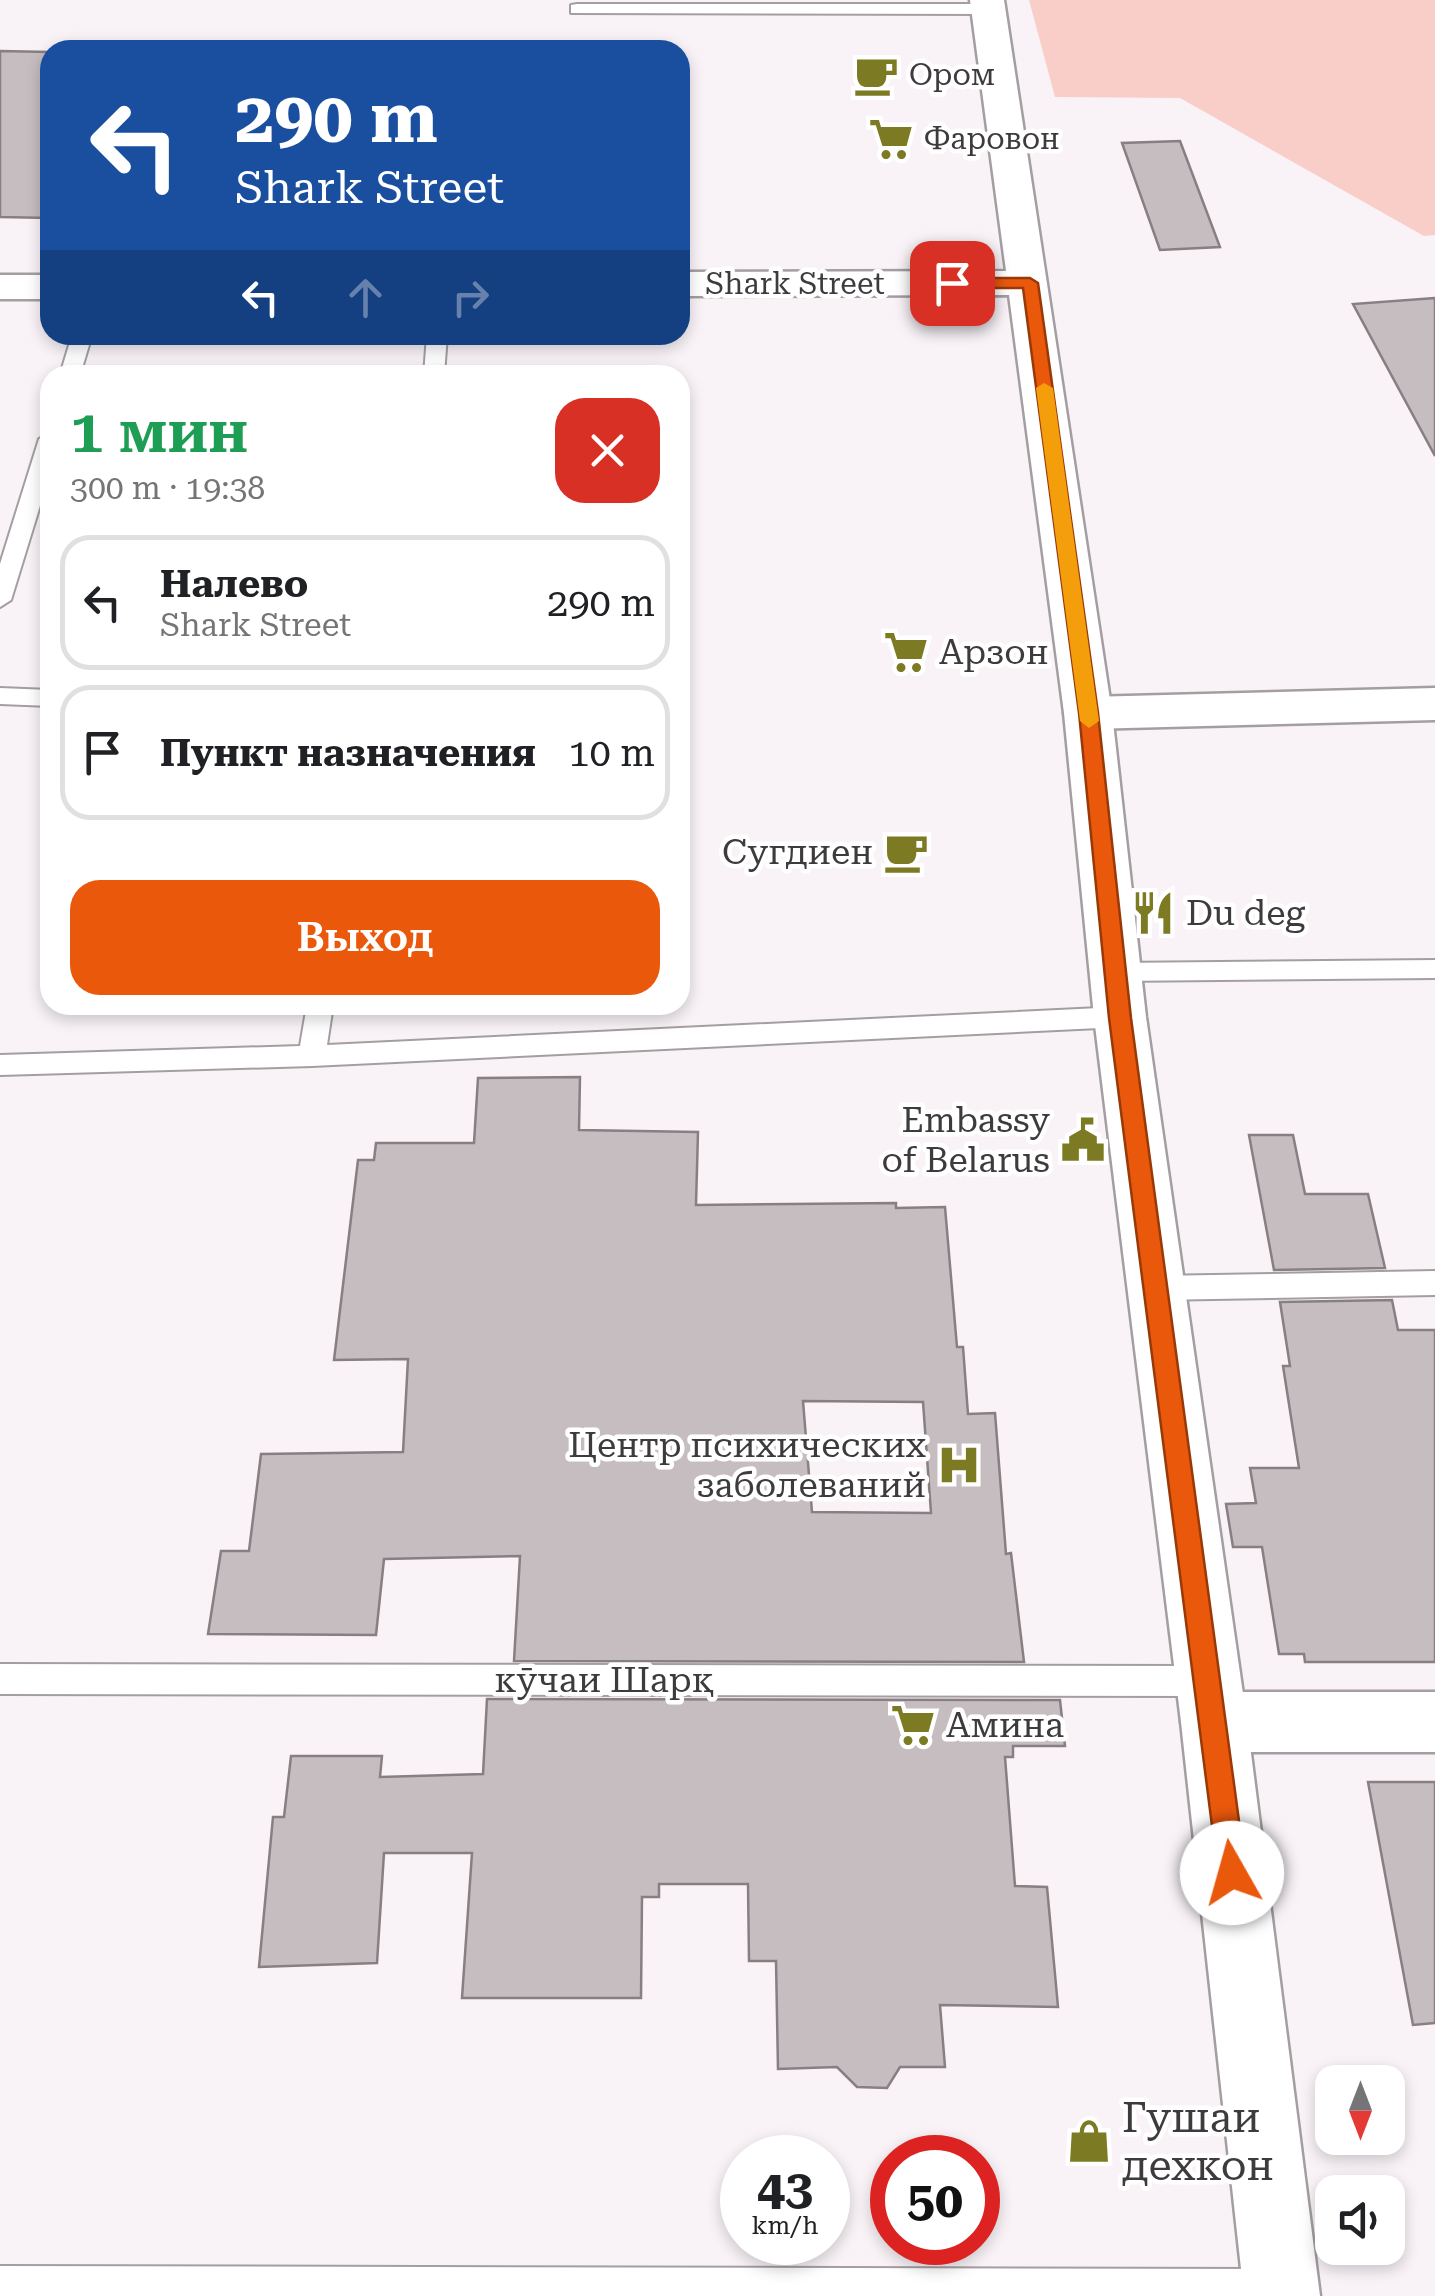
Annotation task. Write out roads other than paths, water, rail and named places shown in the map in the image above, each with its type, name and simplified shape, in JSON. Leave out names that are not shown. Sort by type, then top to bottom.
[{"type":"main road","points":[[987,5],[1030,283],[1088,713],[1117,995],[1211,1701],[1282,2292]]},
{"type":"main road","name":"Shark Street","points":[[690,284],[1030,283]]},
{"type":"main road","points":[[0,287],[40,287]]},
{"type":"main road","points":[[1088,713],[1435,704]]},
{"type":"main road","points":[[1211,1701],[1435,1722]]},
{"type":"lane","points":[[577,9],[987,5]]},
{"type":"lane","points":[[0,600],[40,471]]},
{"type":"lane","points":[[0,696],[40,698]]},
{"type":"lane","points":[[0,1065],[312,1056],[1435,969]]},
{"type":"lane","points":[[312,1056],[318,1015]]},
{"type":"lane","points":[[1155,1288],[1435,1283]]},
{"type":"lane","name":"кӯчаи Шарқ","points":[[0,1680],[1211,1701]]},
{"type":"lane","points":[[0,2285],[1282,2292]]},
{"type":"place","name":"Ором","points":[[876,75]]},
{"type":"place","name":"Фаровон","points":[[891,139]]},
{"type":"place","name":"Арзон","points":[[906,652]]},
{"type":"place","name":"Сугдиен","points":[[906,852]]},
{"type":"place","name":"Du deg","points":[[1153,913]]},
{"type":"place","name":"Embassy of Belarus","points":[[1083,1140]]},
{"type":"place","name":"Центр психических заболеваний","points":[[959,1465]]},
{"type":"place","name":"Амина","points":[[913,1725]]},
{"type":"place","name":"Гушаи дехкон","points":[[1089,2141]]}]
